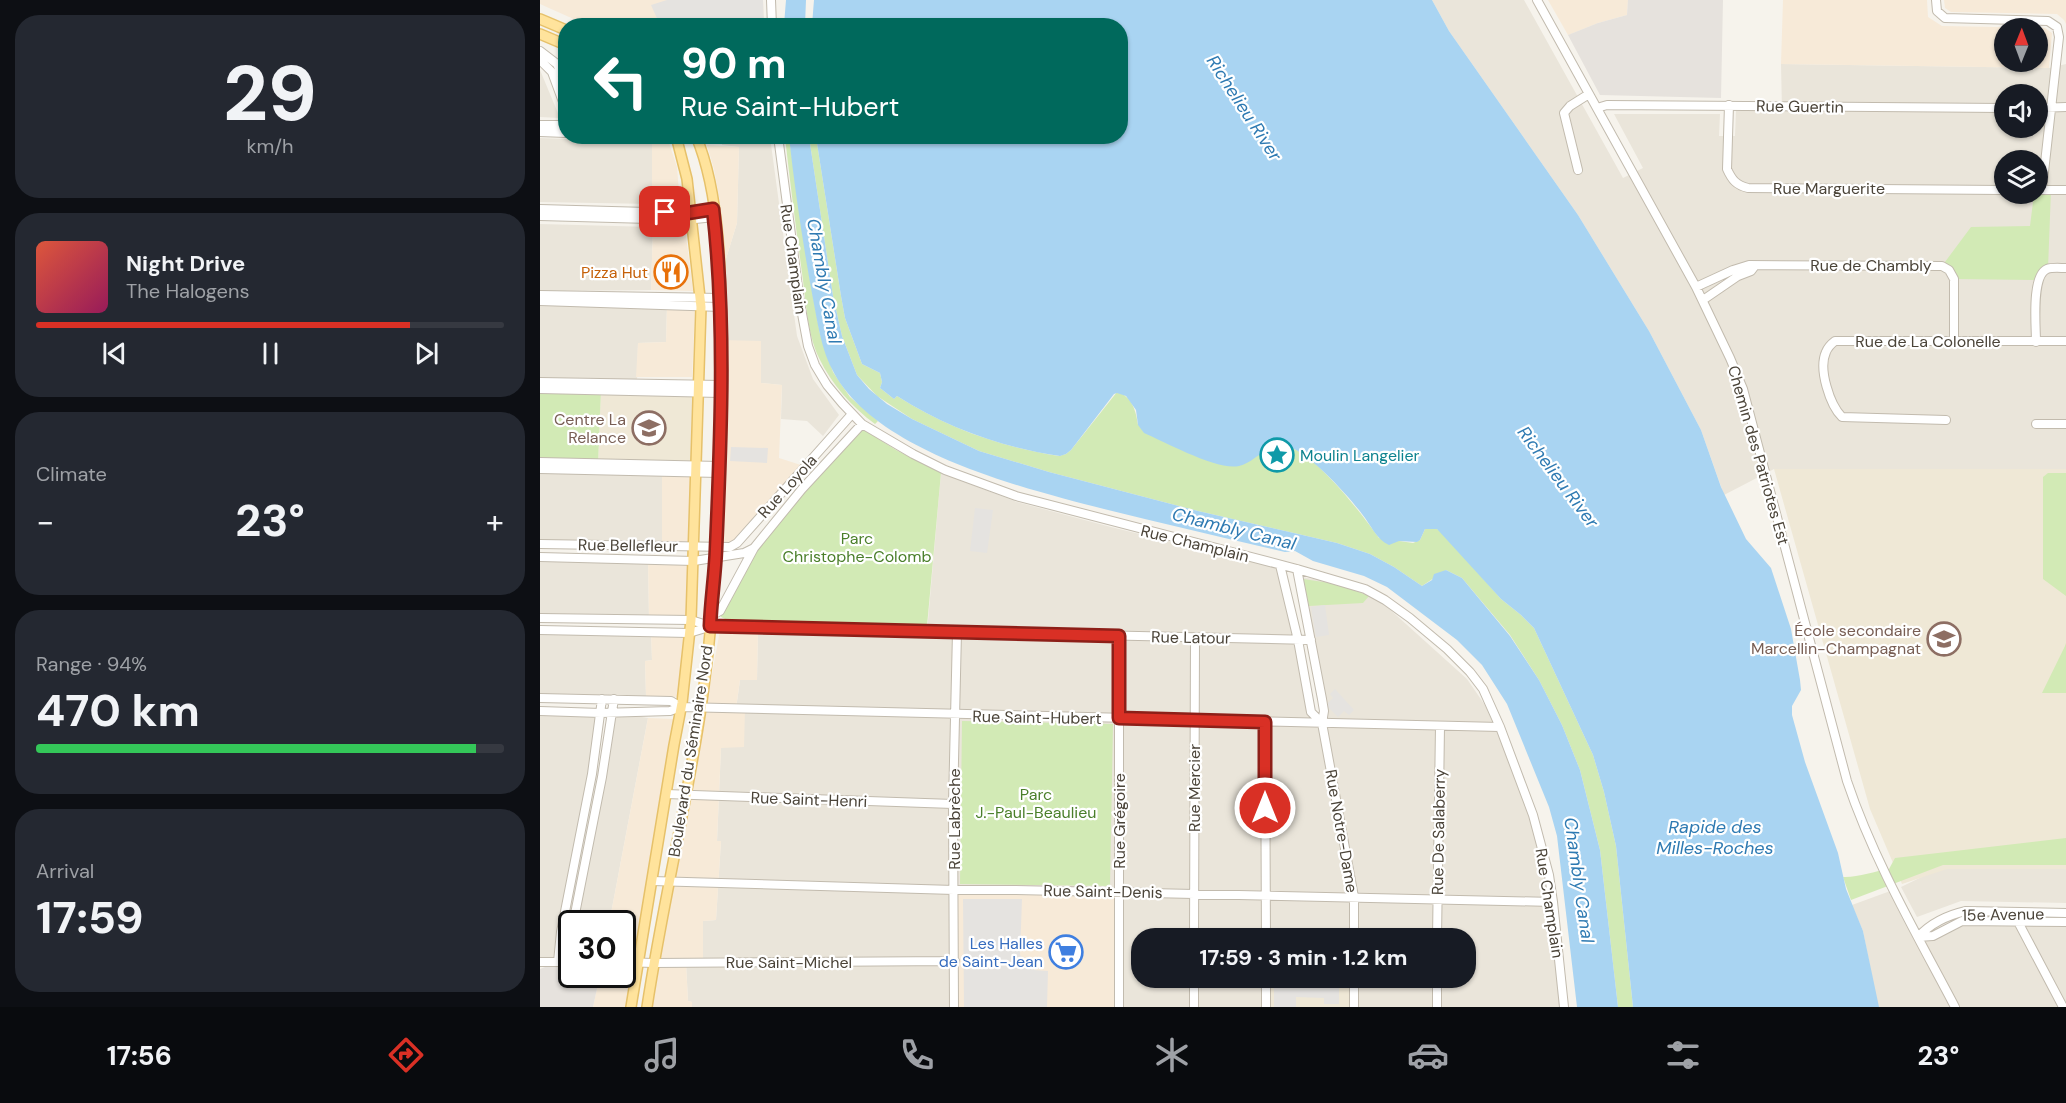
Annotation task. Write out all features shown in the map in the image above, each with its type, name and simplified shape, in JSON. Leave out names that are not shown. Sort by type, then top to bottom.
[{"type":"main road","points":[[540,19],[558,27]]},
{"type":"main road","points":[[540,34],[558,42]]},
{"type":"main road","name":"Boulevard du Séminaire Nord","points":[[631,1007],[681,707],[691,620],[701,303],[692,216],[684,164],[678,144]]},
{"type":"main road","name":"Boulevard du Séminaire Nord","points":[[647,1007],[653,963],[687,795],[701,708],[716,553],[721,302],[714,213],[706,165],[699,144]]},
{"type":"street","points":[[771,0],[772,18]]},
{"type":"street","name":"Chemin des Patriotes Est","points":[[1537,0],[1696,287],[1743,389],[1847,781],[1860,819],[1893,890],[1955,1007]]},
{"type":"street","points":[[1936,0],[1937,11],[1945,18],[2046,21],[2054,24],[2059,33],[2045,150]]},
{"type":"street","points":[[540,51],[558,66]]},
{"type":"street","points":[[540,60],[552,72],[558,88]]},
{"type":"street","points":[[1578,170],[1564,112],[1589,94]]},
{"type":"street","name":"Rue Guertin","points":[[1597,108],[1608,105],[1994,108]]},
{"type":"street","name":"Rue Marguerite","points":[[1729,105],[1727,169],[1731,178],[1738,185],[1748,188],[1994,190]]},
{"type":"street","points":[[2051,108],[2066,108]]},
{"type":"street","points":[[540,125],[558,125]]},
{"type":"street","points":[[540,132],[558,133]]},
{"type":"street","name":"Rue Champlain","points":[[779,144],[793,255],[808,346],[815,365],[827,386],[862,424],[913,454],[982,485],[1365,589],[1410,618],[1470,672],[1483,689],[1500,727],[1533,814],[1549,875],[1564,1007]]},
{"type":"street","points":[[2048,190],[2066,190]]},
{"type":"street","points":[[540,209],[585,214]]},
{"type":"street","points":[[540,216],[585,214],[692,216],[714,213]]},
{"type":"street","name":"Rue de Chambly","points":[[1696,287],[1733,270],[1749,266],[1942,266],[1949,270],[1954,279],[1954,342]]},
{"type":"street","name":"Rue de Chambly","points":[[1702,300],[1755,267]]},
{"type":"street","points":[[2036,342],[2037,284],[2040,274],[2048,269],[2066,268]]},
{"type":"street","points":[[540,295],[624,301]]},
{"type":"street","points":[[540,301],[721,302]]},
{"type":"street","name":"Rue de La Colonelle","points":[[1946,420],[1842,417],[1836,411],[1824,377],[1824,354],[1835,341],[2066,341]]},
{"type":"street","points":[[540,382],[721,389]]},
{"type":"street","points":[[540,389],[600,386]]},
{"type":"street","name":"Rue Loyola","points":[[716,553],[737,543],[852,414]]},
{"type":"street","name":"Rue Loyola","points":[[711,621],[720,611],[754,548],[802,489],[862,424]]},
{"type":"street","points":[[2036,424],[2066,424]]},
{"type":"street","points":[[540,462],[605,467]]},
{"type":"street","points":[[540,469],[605,467],[719,469]]},
{"type":"street","points":[[792,479],[802,489]]},
{"type":"street","name":"Rue Bellefleur","points":[[540,544],[695,546],[716,553]]},
{"type":"street","points":[[716,553],[744,553],[754,548]]},
{"type":"street","name":"Rue Bellefleur","points":[[540,557],[694,561],[716,553]]},
{"type":"street","name":"Rue Notre-Dame","points":[[1280,565],[1298,640],[1311,712],[1322,723]]},
{"type":"street","name":"Rue Notre-Dame","points":[[1297,569],[1354,897],[1354,928]]},
{"type":"street","name":"Rue Latour","points":[[540,618],[691,620],[957,632],[1311,640]]},
{"type":"street","points":[[562,618],[562,630]]},
{"type":"street","points":[[622,619],[623,632]]},
{"type":"street","points":[[658,620],[658,632]]},
{"type":"street","name":"Rue Latour","points":[[540,630],[689,633],[711,621]]},
{"type":"street","name":"Rue Labrèche","points":[[954,1007],[953,804],[957,632]]},
{"type":"street","name":"Rue Grégoire","points":[[1119,636],[1119,1007]]},
{"type":"street","name":"Rue Mercier","points":[[1194,637],[1194,928]]},
{"type":"street","name":"Rue Saint-Hubert","points":[[540,698],[671,701],[681,707]]},
{"type":"street","points":[[565,910],[592,774],[602,699]]},
{"type":"street","points":[[576,910],[602,777],[614,699]]},
{"type":"street","name":"Rue Saint-Hubert","points":[[540,711],[601,713],[670,711],[681,707],[1500,727]]},
{"type":"street","points":[[1265,722],[1266,928]]},
{"type":"street","name":"Rue De Salaberry","points":[[1437,928],[1440,726]]},
{"type":"street","points":[[592,774],[602,777]]},
{"type":"street","name":"Rue Saint-Henri","points":[[666,794],[953,804]]},
{"type":"street","points":[[580,838],[590,840]]},
{"type":"street","name":"Rue Saint-Denis","points":[[652,881],[954,890],[1194,893],[1553,902]]},
{"type":"street","points":[[2012,912],[2064,1004]]},
{"type":"street","name":"15e Avenue","points":[[1918,936],[1927,927],[1957,913],[2066,913]]},
{"type":"street","name":"15e Avenue","points":[[1918,936],[1933,936],[1962,921],[2066,922]]},
{"type":"street","name":"Rue Saint-Michel","points":[[636,963],[955,961]]},
{"type":"street","points":[[540,962],[558,962]]},
{"type":"street","points":[[1194,988],[1194,1007]]},
{"type":"street","points":[[1266,988],[1266,1007]]},
{"type":"street","points":[[1354,988],[1354,1007]]},
{"type":"street","points":[[1437,988],[1437,1007]]},
{"type":"shaded area","points":[[540,0],[763,0],[764,18],[571,18],[540,4]]},
{"type":"shaded area","points":[[667,0],[763,0],[764,18],[657,18],[651,5]]},
{"type":"shaded area","points":[[1432,0],[1524,0],[1623,178],[1643,168],[1614,114],[1720,114],[1719,136],[1735,136],[1736,111],[1782,111],[1781,64],[1994,67],[1994,72],[2048,72],[2048,68],[2066,64],[2066,469],[1774,469],[1724,495],[1701,430],[1649,331],[1578,215],[1449,31]]},
{"type":"shaded area","points":[[1548,0],[1628,0],[1627,15],[1568,35]]},
{"type":"shaded area","points":[[1628,0],[1723,0],[1721,98],[1600,95],[1568,35],[1627,15]]},
{"type":"shaded area","points":[[1783,0],[1927,0],[1928,17],[1942,26],[1994,27],[1994,67],[1781,64]]},
{"type":"shaded area","points":[[1944,0],[2066,0],[2066,24],[2057,14],[1951,12],[1945,8]]},
{"type":"shaded area","points":[[2048,30],[2052,33],[2048,68]]},
{"type":"shaded area","points":[[540,70],[558,118],[540,117]]},
{"type":"shaded area","points":[[540,138],[558,139],[558,144],[652,144],[652,204],[540,202]]},
{"type":"shaded area","points":[[652,144],[669,144],[677,167],[680,205],[652,204]]},
{"type":"shaded area","points":[[771,144],[797,336],[813,379],[839,415],[823,436],[807,421],[781,419],[782,385],[761,383],[728,341],[725,262],[737,223],[739,147],[722,145]]},
{"type":"shaded area","points":[[707,145],[739,147],[737,223],[725,262],[720,202]]},
{"type":"shaded area","points":[[540,224],[653,227],[651,290],[540,291]]},
{"type":"shaded area","points":[[653,227],[685,228],[693,291],[651,290]]},
{"type":"shaded area","points":[[540,301],[667,305],[666,342],[638,343],[637,383],[540,382]]},
{"type":"shaded area","points":[[667,307],[695,308],[692,377],[636,377],[638,343],[666,342]]},
{"type":"shaded area","points":[[721,340],[761,341],[761,383],[782,385],[779,458],[804,466],[737,543],[716,548]]},
{"type":"shaded area","name":"Centre La Relance","points":[[601,391],[700,392],[697,465],[598,464]]},
{"type":"shaded area","points":[[731,447],[768,448],[767,463],[730,461]]},
{"type":"shaded area","points":[[540,469],[662,471],[662,547],[540,544]]},
{"type":"shaded area","name":"École secondaire Marcellin-Champagnat","points":[[1774,469],[2066,469],[2066,869],[1947,869],[1902,884],[1870,809]]},
{"type":"shaded area","points":[[662,471],[697,472],[695,546],[662,547]]},
{"type":"shaded area","points":[[941,473],[1017,502],[1278,568],[1311,712],[1322,722],[1301,577],[1338,583],[1363,592],[1386,606],[1467,679],[1500,727],[1533,815],[1549,875],[1564,1007],[692,1007],[692,1002],[688,1001],[686,963],[703,921],[716,920],[721,841],[717,842],[721,748],[736,709],[740,680],[757,680],[758,628],[927,632]]},
{"type":"shaded area","points":[[975,508],[993,510],[987,553],[970,551]]},
{"type":"shaded area","points":[[540,557],[648,559],[649,619],[540,617]]},
{"type":"shaded area","points":[[648,559],[694,561],[691,620],[649,619]]},
{"type":"shaded area","points":[[1325,605],[1329,635],[1316,637],[1311,607]]},
{"type":"shaded area","points":[[540,630],[651,632],[652,660],[645,661],[646,696],[540,695]]},
{"type":"shaded area","points":[[720,630],[758,630],[757,680],[740,680],[736,708],[745,709],[744,747],[721,748],[717,841],[721,841],[716,920],[703,921],[703,963],[686,963],[688,1001],[692,1002],[692,1007],[652,1007]]},
{"type":"shaded area","points":[[651,632],[689,633],[680,697],[646,696],[645,661],[652,660]]},
{"type":"shaded area","points":[[1335,689],[1354,710],[1349,715],[1344,711],[1338,717],[1326,705],[1333,698],[1330,694]]},
{"type":"shaded area","points":[[540,711],[601,713],[567,910],[558,910],[558,962],[540,962]]},
{"type":"shaded area","points":[[613,712],[648,718],[612,910],[576,910]]},
{"type":"shaded area","points":[[648,718],[674,719],[674,745],[636,977],[636,910],[612,910]]},
{"type":"shaded area","points":[[1942,867],[2066,868],[2066,903],[1961,901],[1917,917],[1901,887]]},
{"type":"shaded area","points":[[954,890],[1119,892],[1119,1007],[954,1007]]},
{"type":"shaded area","points":[[1893,890],[1918,936],[1933,936],[1962,921],[2066,922],[2066,1001],[2061,1002],[2066,1004],[2066,1007],[1878,1007],[1863,931],[1852,905]]},
{"type":"shaded area","points":[[963,899],[1022,899],[1020,955],[1034,970],[1048,971],[1047,1007],[964,1007]]},
{"type":"shaded area","points":[[558,962],[558,988],[597,988],[593,1007],[540,1007],[540,969]]},
{"type":"shaded area","points":[[597,988],[634,988],[631,1007],[593,1007]]},
{"type":"shaded area","points":[[1266,988],[1354,988],[1354,1007],[1266,1007]]},
{"type":"shaded area","points":[[1274,988],[1339,988],[1339,1004],[1324,1004],[1324,998],[1296,997],[1296,1007],[1274,1007]]},
{"type":"green space","points":[[786,144],[790,144],[820,334],[833,372],[850,397],[878,421],[875,424],[851,403],[824,368],[815,348],[808,317]]},
{"type":"green space","points":[[810,144],[817,144],[845,318],[862,364],[880,373],[882,382],[880,388],[894,399],[897,396],[935,418],[975,435],[1059,456],[1071,450],[1117,392],[1130,401],[1138,425],[1267,451],[1277,445],[1296,450],[1336,484],[1379,538],[1413,543],[1420,540],[1425,529],[1437,529],[1442,532],[1501,599],[1534,628],[1593,755],[1616,846],[1633,1007],[1618,1007],[1600,850],[1580,770],[1562,725],[1539,680],[1510,635],[1462,578],[1446,570],[1422,586],[1370,554],[1337,543],[1198,511],[979,451],[912,419],[877,396],[857,375],[842,336],[833,296]]},
{"type":"green space","points":[[2048,190],[2051,190],[2048,269],[2038,280],[1954,279],[1942,266],[1971,227],[2030,226],[2033,204],[2048,204]]},
{"type":"green space","points":[[540,390],[601,391],[598,464],[540,462]]},
{"type":"green space","name":"Parc Christophe-Colomb","points":[[861,428],[896,450],[941,473],[927,626],[727,620],[721,617],[720,611],[755,552],[776,523]]},
{"type":"green space","points":[[2048,473],[2066,473],[2066,596],[2043,579],[2043,477]]},
{"type":"green space","points":[[1303,579],[1337,584],[1369,596],[1363,603],[1309,606]]},
{"type":"green space","points":[[2066,643],[2066,693],[2042,693],[2065,646]]},
{"type":"green space","name":"Parc J.-Paul-Beaulieu","points":[[962,721],[1113,724],[1110,886],[960,884]]},
{"type":"green space","points":[[2066,838],[2066,865],[1943,865],[1851,900],[1843,877],[1889,869],[1895,858]]},
{"type":"water","points":[[786,0],[806,0],[805,18],[785,18]]},
{"type":"water","points":[[814,0],[1432,0],[1449,31],[1578,215],[1649,331],[1701,430],[1721,487],[1746,539],[1771,568],[1791,629],[1800,680],[1801,690],[1792,706],[1792,715],[1805,762],[1838,853],[1846,889],[1863,931],[1879,1007],[1633,1007],[1616,846],[1593,755],[1534,628],[1501,599],[1437,529],[1425,529],[1417,542],[1399,541],[1389,545],[1377,535],[1338,486],[1318,466],[1297,451],[1288,446],[1275,446],[1239,466],[1205,460],[1144,433],[1138,425],[1136,410],[1126,396],[1117,393],[1071,450],[1060,456],[975,435],[935,418],[897,396],[894,399],[880,388],[882,382],[880,373],[862,364],[845,318],[817,144],[1128,144],[1128,18],[813,18]]},
{"type":"water","name":"Chambly Canal","points":[[790,144],[810,144],[833,296],[842,336],[857,375],[887,404],[912,419],[979,451],[1049,472],[1198,511],[1337,543],[1370,554],[1422,586],[1432,580],[1434,574],[1446,570],[1462,578],[1510,636],[1539,680],[1562,725],[1580,770],[1600,850],[1618,1007],[1577,1007],[1557,836],[1549,807],[1507,704],[1482,665],[1457,640],[1387,587],[1364,576],[1313,561],[1295,551],[1285,552],[1104,509],[994,478],[954,463],[883,425],[855,401],[834,373],[826,355],[818,327]]},
{"type":"place","name":"Pizza Hut","points":[[671,272]]},
{"type":"place","name":"Centre La Relance","points":[[649,428]]},
{"type":"place","name":"Moulin Langelier","points":[[1277,455]]},
{"type":"place","name":"École secondaire Marcellin-Champagnat","points":[[1944,639]]},
{"type":"place","name":"Les Halles de Saint-Jean","points":[[1066,952]]},
{"type":"route","points":[[665,212],[688,213],[713,209],[715,224],[721,298],[721,385],[716,548],[710,626],[1119,636],[1119,718],[1265,722],[1265,808]]},
{"type":"water label","name":"Richelieu River","points":[[1244,108]]},
{"type":"water label","name":"Richelieu River","points":[[1558,477]]},
{"type":"water label","name":"Rapide des Milles-Roches","points":[[1715,837]]}]
